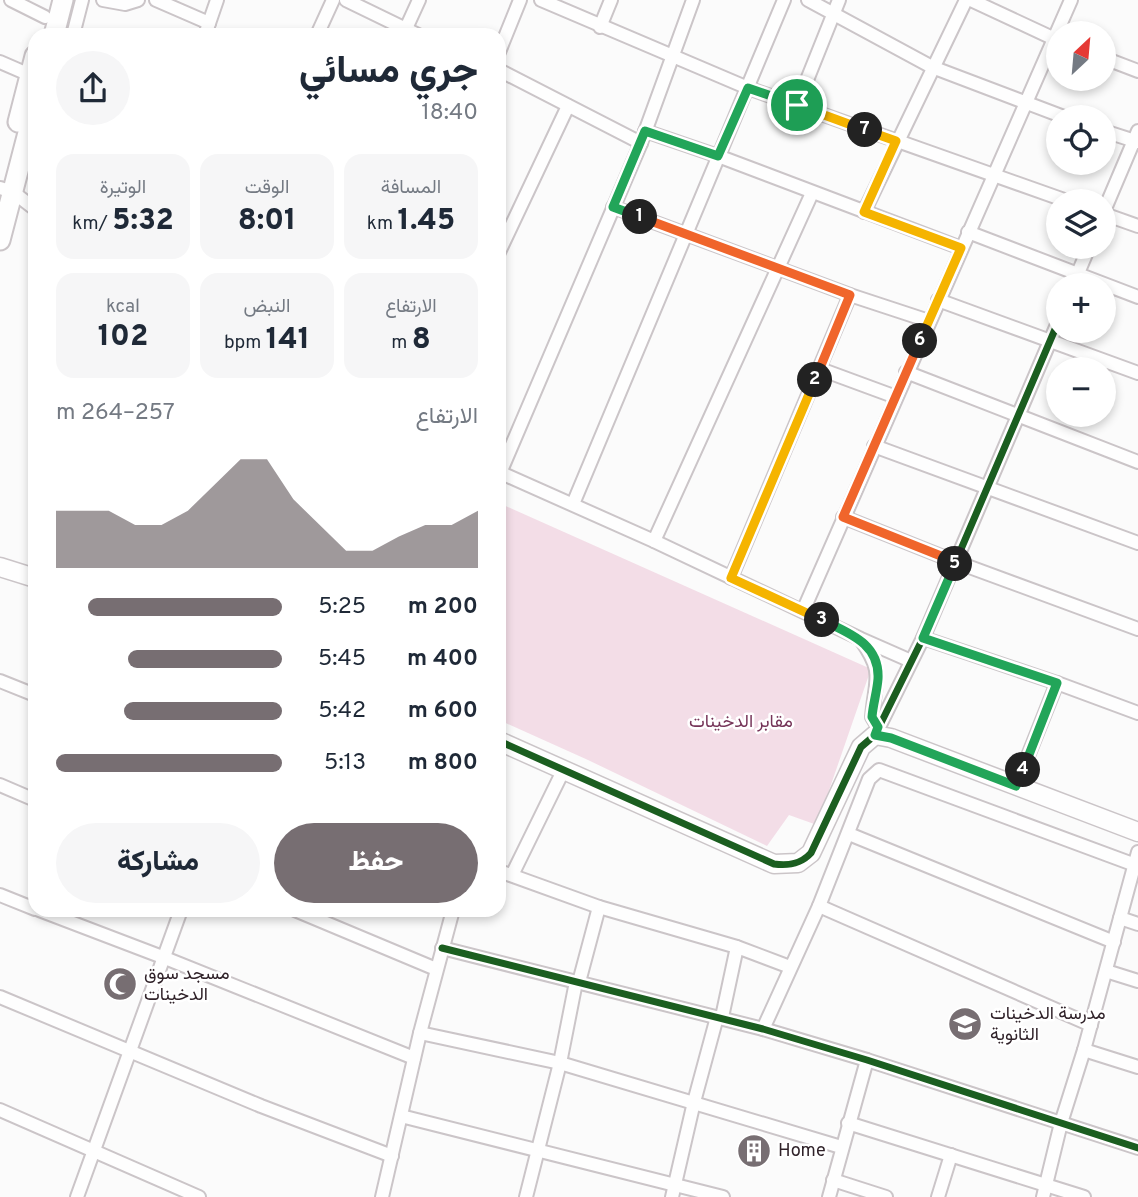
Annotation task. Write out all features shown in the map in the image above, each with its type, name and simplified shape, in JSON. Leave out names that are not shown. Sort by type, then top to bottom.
[{"type":"main road","points":[[54,27],[77,1]]},
{"type":"main road","points":[[0,240],[4,189],[28,84]]},
{"type":"main road","points":[[4,189],[28,127]]},
{"type":"street","points":[[11,0],[54,27]]},
{"type":"street","points":[[103,0],[125,4],[138,0]]},
{"type":"street","points":[[156,0],[205,28]]},
{"type":"street","points":[[207,28],[217,0]]},
{"type":"street","points":[[320,28],[333,0]]},
{"type":"street","points":[[345,0],[397,28]]},
{"type":"street","points":[[406,28],[419,0]]},
{"type":"street","points":[[506,35],[520,0]]},
{"type":"street","points":[[541,0],[748,88],[1046,194]]},
{"type":"street","points":[[600,27],[611,0]]},
{"type":"street","points":[[506,457],[643,137],[693,0]]},
{"type":"street","points":[[573,504],[784,0]]},
{"type":"street","points":[[808,0],[932,67],[1046,111]]},
{"type":"street","points":[[797,105],[839,0]]},
{"type":"street","points":[[864,212],[932,67],[968,0],[1046,35]]},
{"type":"street","points":[[1064,21],[1072,0]]},
{"type":"street","points":[[803,611],[906,372],[1046,61]]},
{"type":"street","points":[[0,62],[28,74]]},
{"type":"street","points":[[1116,63],[1138,71]]},
{"type":"street","points":[[506,74],[568,106],[643,137],[718,156],[961,248]]},
{"type":"street","points":[[506,237],[568,106]]},
{"type":"street","points":[[1115,189],[1137,138],[1116,134]]},
{"type":"street","points":[[4,189],[28,204]]},
{"type":"street","points":[[654,541],[812,193]]},
{"type":"street","points":[[613,207],[850,295],[929,321]]},
{"type":"street","points":[[1116,218],[1138,226]]},
{"type":"street","points":[[968,232],[1059,273]]},
{"type":"street","points":[[1116,291],[1138,297]]},
{"type":"street","points":[[731,578],[850,295]]},
{"type":"street","points":[[938,300],[1046,339]]},
{"type":"street","points":[[506,744],[774,864],[783,866],[798,863],[811,853],[861,747],[877,731],[923,638],[1049,343]]},
{"type":"street","points":[[1058,343],[1138,373]]},
{"type":"street","points":[[820,369],[896,397]]},
{"type":"street","points":[[906,372],[1138,462]]},
{"type":"street","points":[[874,446],[1138,543]]},
{"type":"street","points":[[506,476],[573,504],[911,660]]},
{"type":"street","points":[[843,517],[1138,629]]},
{"type":"street","points":[[0,567],[28,576]]},
{"type":"street","points":[[923,638],[1138,713]]},
{"type":"street","points":[[861,639],[874,657],[877,668],[872,717],[877,731],[1138,832]]},
{"type":"street","points":[[0,681],[28,692]]},
{"type":"street","points":[[1016,786],[1057,683]]},
{"type":"street","points":[[512,875],[564,769]]},
{"type":"street","points":[[763,1029],[819,906],[869,779],[879,770],[1137,861],[1044,1191]]},
{"type":"street","points":[[0,785],[28,797]]},
{"type":"street","points":[[849,834],[1114,942]]},
{"type":"street","points":[[506,873],[599,907],[737,947],[790,967]]},
{"type":"street","points":[[0,895],[28,906]]},
{"type":"street","points":[[819,906],[1091,1025]]},
{"type":"street","points":[[526,1197],[599,907]]},
{"type":"street","points":[[58,917],[414,1058]]},
{"type":"street","points":[[77,1197],[179,917]]},
{"type":"street","points":[[312,917],[436,969]]},
{"type":"street","points":[[382,1197],[420,1033],[451,917]]},
{"type":"street","points":[[1120,918],[1138,924]]},
{"type":"street","points":[[673,1191],[694,1102],[737,947]]},
{"type":"street","points":[[442,948],[719,1017],[867,1059],[1138,1149]]},
{"type":"street","points":[[1106,971],[1138,981]]},
{"type":"street","points":[[0,997],[261,1106],[392,1156]]},
{"type":"street","points":[[420,1033],[560,1063],[841,1147]]},
{"type":"street","points":[[1084,1050],[1138,1067]]},
{"type":"street","points":[[829,1197],[867,1059]]},
{"type":"street","points":[[0,1110],[199,1197]]},
{"type":"street","points":[[401,1116],[539,1150],[673,1191],[723,1197]]},
{"type":"street","points":[[848,1123],[951,1155],[1044,1191],[1084,1197]]},
{"type":"street","points":[[938,1197],[951,1155]]},
{"type":"street","points":[[833,1180],[886,1197]]},
{"type":"green space","name":"مقابر الدخينات","points":[[506,506],[871,669],[817,825],[789,815],[767,846],[506,723]]},
{"type":"cycle path","points":[[506,744],[774,864],[785,865],[803,860],[811,853],[861,747],[875,735],[923,638],[1049,343]]},
{"type":"cycle path","points":[[442,948],[763,1029],[1138,1148]]},
{"type":"place","name":"مسجد سوق الدخينات","points":[[120,984]]},
{"type":"place","name":"مدرسة الدخينات الثانوية","points":[[965,1024]]},
{"type":"place","name":"Home","points":[[754,1151]]},
{"type":"route","points":[[748,88],[797,105],[896,141],[864,212],[961,248],[843,517],[956,562],[923,638],[1057,683],[1016,786],[891,738],[875,735],[878,727],[872,717],[877,668],[874,657],[861,639],[731,578],[850,295],[613,207],[645,131],[718,156],[748,88]]}]
